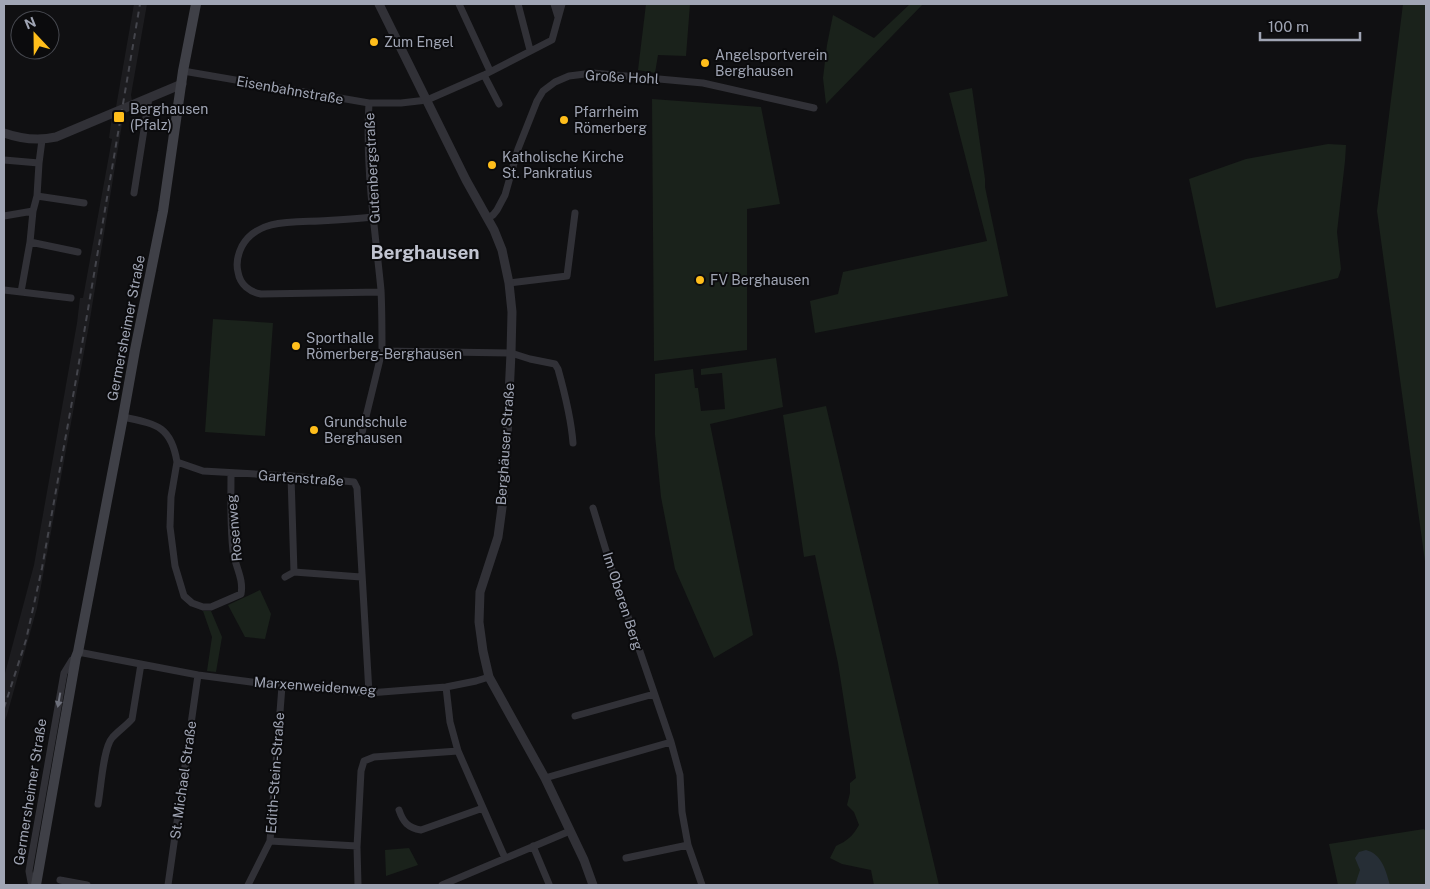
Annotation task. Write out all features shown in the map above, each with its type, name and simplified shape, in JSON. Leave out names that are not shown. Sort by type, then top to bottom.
[{"type":"main road","name":"Germersheimer Straße","points":[[36,884],[77,654],[163,211],[183,71],[196,4]]},
{"type":"street","name":"Berghäuser Straße","points":[[379,4],[466,180],[494,230],[502,250],[509,283],[512,312],[506,458],[498,537],[480,592],[479,622],[485,663],[490,677],[545,778],[584,860],[593,885]]},
{"type":"street","points":[[459,4],[499,104]]},
{"type":"street","points":[[518,4],[530,50]]},
{"type":"street","points":[[554,4],[558,17]]},
{"type":"street","points":[[558,17],[562,4]]},
{"type":"street","name":"Eisenbahnstraße","points":[[183,71],[369,104],[427,100],[487,73],[552,40],[558,17]]},
{"type":"street","name":"Große Hohl","points":[[487,218],[497,210],[505,195],[518,148],[537,101],[543,91],[555,82],[569,76],[594,73],[703,83],[814,108]]},
{"type":"street","points":[[4,133],[42,140],[56,137],[182,84]]},
{"type":"street","points":[[134,193],[149,98]]},
{"type":"street","name":"Gutenbergstraße","points":[[361,437],[382,351],[381,292],[373,218],[368,119],[369,104]]},
{"type":"street","points":[[21,292],[37,196],[42,140]]},
{"type":"street","points":[[4,160],[39,163]]},
{"type":"street","points":[[37,196],[84,203]]},
{"type":"street","points":[[4,216],[33,211]]},
{"type":"street","points":[[509,283],[567,276],[576,213]]},
{"type":"street","points":[[373,218],[282,223],[260,229],[246,240],[241,248],[237,266],[238,276],[246,288],[262,294],[381,292]]},
{"type":"street","points":[[30,242],[78,252]]},
{"type":"street","points":[[4,290],[72,298]]},
{"type":"street","points":[[382,351],[511,353],[555,364],[568,403],[572,422],[573,443]]},
{"type":"street","points":[[123,417],[153,424],[168,434],[175,449],[177,462]]},
{"type":"street","name":"Gartenstraße","points":[[177,462],[203,471],[354,482],[356,488],[369,693]]},
{"type":"street","name":"Rosenweg","points":[[177,462],[170,507],[170,527],[175,566],[184,596],[192,603],[203,607],[211,607],[241,594],[242,586],[234,555],[232,534],[230,473]]},
{"type":"street","points":[[291,476],[294,572]]},
{"type":"street","name":"Im Oberen Berg","points":[[593,508],[671,742],[680,775],[682,812],[688,845],[702,885]]},
{"type":"street","points":[[285,577],[294,572],[361,577]]},
{"type":"street","name":"Marxenweidenweg","points":[[77,654],[198,675],[282,686],[369,693],[446,687],[490,677]]},
{"type":"street","points":[[98,804],[107,748],[111,739],[127,726],[132,719],[141,664]]},
{"type":"street","name":"St. Michael Straße","points":[[168,885],[198,675]]},
{"type":"street","name":"Edith-Stein-Straße","points":[[248,885],[270,840],[282,686]]},
{"type":"street","points":[[446,687],[450,722],[458,751],[504,858]]},
{"type":"street","points":[[575,716],[654,694]]},
{"type":"street","points":[[545,778],[671,742]]},
{"type":"street","points":[[358,885],[361,771],[364,761],[374,757],[458,751]]},
{"type":"street","points":[[399,810],[402,819],[412,829],[421,830],[483,808]]},
{"type":"street","points":[[442,885],[570,831]]},
{"type":"street","points":[[270,840],[358,846]]},
{"type":"street","points":[[626,858],[688,845]]},
{"type":"street","points":[[533,846],[549,884]]},
{"type":"street","points":[[60,880],[86,885]]},
{"type":"shaded area","points":[[134,4],[147,4],[131,95],[132,101],[116,107]]},
{"type":"shaded area","points":[[646,4],[690,4],[686,56],[658,55],[655,73],[638,70]]},
{"type":"shaded area","points":[[910,4],[923,4],[826,104],[823,78],[833,15],[874,38]]},
{"type":"shaded area","points":[[1403,4],[1426,4],[1426,569],[1377,211]]},
{"type":"shaded area","points":[[972,88],[985,187],[1008,296],[815,333],[810,301],[838,294],[843,272],[987,241],[949,93]]},
{"type":"shaded area","name":"FV Berghausen","points":[[652,99],[761,107],[780,204],[747,209],[747,350],[654,361]]},
{"type":"shaded area","points":[[124,112],[89,325],[37,608],[4,723],[4,677],[34,565],[80,298],[83,298],[112,139],[109,138],[112,117]]},
{"type":"shaded area","points":[[1328,144],[1346,145],[1337,232],[1341,269],[1338,278],[1216,308],[1189,179],[1246,159]]},
{"type":"shaded area","points":[[213,319],[273,323],[265,436],[205,432]]},
{"type":"shaded area","points":[[776,358],[783,407],[710,424],[753,635],[714,658],[675,569],[661,497],[655,435],[655,374],[693,369],[695,388],[698,388],[701,411],[725,409],[722,373],[701,375],[701,369]]},
{"type":"shaded area","points":[[826,406],[939,885],[874,885],[871,870],[842,864],[830,858],[836,846],[849,838],[859,825],[854,812],[847,805],[850,783],[856,778],[838,663],[815,555],[804,557],[783,415]]},
{"type":"shaded area","points":[[260,590],[271,614],[265,639],[245,637],[228,605]]},
{"type":"shaded area","points":[[203,611],[211,611],[222,637],[216,672],[207,671],[212,637]]},
{"type":"shaded area","points":[[1424,829],[1426,832],[1426,885],[1338,885],[1329,844]]},
{"type":"shaded area","points":[[409,848],[418,865],[386,876],[385,850]]},
{"type":"shaded area","points":[[1366,850],[1380,859],[1390,885],[1355,885],[1360,870],[1355,858],[1359,852]]},
{"type":"railway","points":[[4,708],[26,640],[42,568],[140,4]]},
{"type":"place","name":"Zum Engel","points":[[374,42]]},
{"type":"place","name":"Angelsportverein Berghausen","points":[[705,63]]},
{"type":"place","name":"Berghausen (Pfalz)","points":[[119,117]]},
{"type":"place","name":"Pfarrheim Römerberg","points":[[564,120]]},
{"type":"place","name":"Katholische Kirche St. Pankratius","points":[[492,165]]},
{"type":"place","name":"FV Berghausen","points":[[700,280]]},
{"type":"place","name":"Sporthalle Römerberg-Berghausen","points":[[296,346]]},
{"type":"place","name":"Grundschule Berghausen","points":[[314,430]]},
{"type":"district","name":"Berghausen","points":[[425,252]]}]
